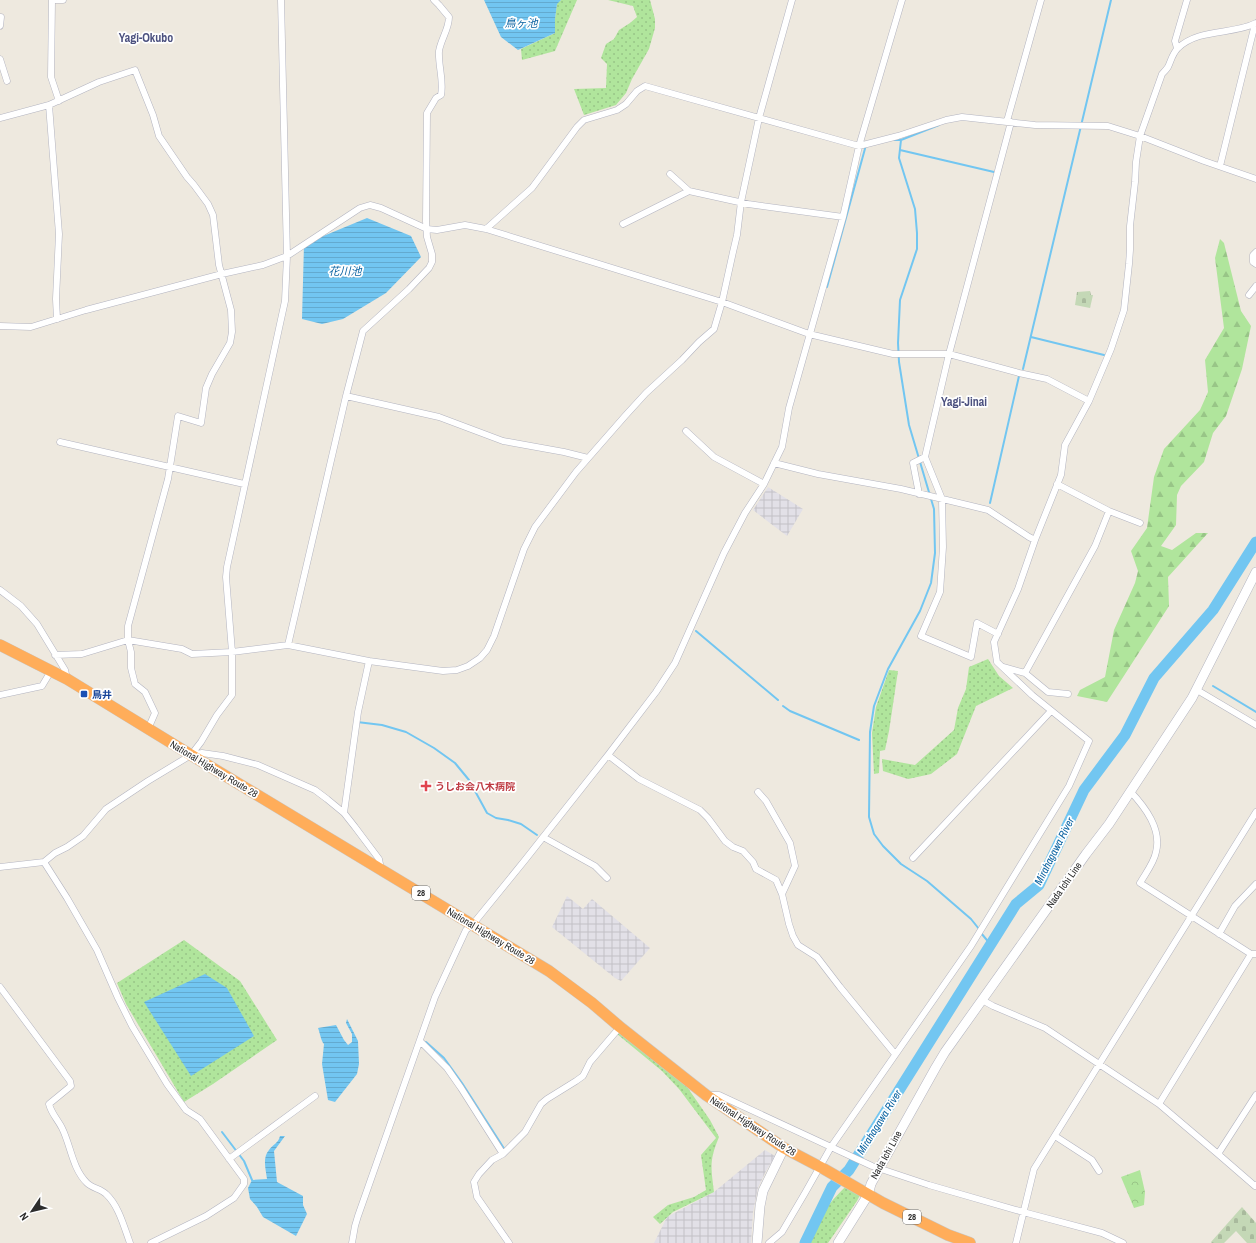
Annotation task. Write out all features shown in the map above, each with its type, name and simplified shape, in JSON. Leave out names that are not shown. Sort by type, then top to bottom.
[{"type":"highway","name":"National Highway Route 28","points":[[0,645],[67,679],[549,971],[592,1003],[706,1095],[784,1148],[868,1195],[948,1235],[970,1243]]},
{"type":"main road","name":"Nada Ichi Line","points":[[838,1243],[868,1195],[875,1168],[956,1036],[1109,824],[1192,698],[1256,572]]},
{"type":"main road","points":[[757,1243],[758,1221],[763,1191],[784,1148]]},
{"type":"street","points":[[59,101],[51,77],[52,0],[63,0]]},
{"type":"street","points":[[191,755],[232,694],[232,652],[226,577],[227,567],[285,301],[287,256],[281,0]]},
{"type":"street","points":[[288,645],[346,396],[363,331],[409,289],[429,268],[432,262],[427,229],[427,113],[436,98],[441,95],[442,90],[439,61],[440,49],[449,24],[449,17],[434,0]]},
{"type":"street","points":[[55,655],[82,654],[128,640],[182,649],[192,654],[232,652],[288,645],[369,661],[443,671],[456,670],[468,666],[480,658],[494,636],[524,549],[535,527],[588,458],[642,397],[714,329],[722,302],[759,118],[792,0]]},
{"type":"street","points":[[352,1243],[355,1226],[435,997],[466,930],[473,924],[526,860],[656,692],[675,663],[724,553],[744,513],[764,484],[782,447],[789,408],[843,217],[859,146],[902,0]]},
{"type":"street","points":[[998,634],[977,623],[971,657],[921,636],[940,592],[943,547],[941,498],[925,457],[949,354],[1041,0]]},
{"type":"street","points":[[1177,48],[1176,40],[1187,0]]},
{"type":"street","points":[[0,17],[0,26]]},
{"type":"street","points":[[769,1243],[782,1232],[833,1148],[895,1054],[984,925],[1069,786],[1089,741],[1051,711],[997,662],[994,642],[1018,589],[1035,540],[1061,475],[1065,445],[1089,401],[1111,349],[1124,310],[1130,250],[1130,226],[1140,136],[1162,74],[1177,48],[1196,38],[1211,33],[1256,24],[1220,166]]},
{"type":"street","points":[[0,59],[7,81]]},
{"type":"street","points":[[0,118],[49,105],[99,82],[135,70],[153,115],[159,136],[187,177],[208,204],[213,215],[219,265],[231,310],[232,332],[230,343],[212,374],[206,388],[201,423],[178,416],[171,467],[128,626],[128,640],[132,652],[132,668],[135,684],[145,692],[155,713],[148,729]]},
{"type":"street","points":[[486,229],[532,188],[584,120],[617,110],[626,104],[637,91],[645,86],[859,146],[898,136],[946,120],[962,117],[1035,125],[1108,126],[1140,136],[1256,179]]},
{"type":"street","points":[[49,105],[59,234],[56,298],[57,319]]},
{"type":"street","points":[[670,174],[690,191],[741,202],[843,217]]},
{"type":"street","points":[[623,224],[690,191]]},
{"type":"street","points":[[0,326],[31,327],[222,274],[263,265],[287,256],[360,208],[370,205],[381,208],[427,229],[437,230],[465,225],[486,229],[722,302],[809,334],[893,354],[949,354],[1047,379],[1089,401]]},
{"type":"street","points":[[1256,252],[1253,255],[1253,262],[1256,264]]},
{"type":"street","points":[[1249,295],[1256,286]]},
{"type":"street","points":[[346,396],[439,418],[503,441],[588,458]]},
{"type":"street","points":[[686,431],[714,457],[764,484]]},
{"type":"street","points":[[60,442],[244,484]]},
{"type":"street","points":[[921,494],[913,463],[925,457]]},
{"type":"street","points":[[774,463],[818,474],[901,489],[988,510],[1035,540]]},
{"type":"street","points":[[1057,484],[1109,511],[1140,523]]},
{"type":"street","points":[[1025,672],[1095,546],[1109,511]]},
{"type":"street","points":[[0,590],[21,606],[37,624],[65,670],[67,679]]},
{"type":"street","points":[[344,813],[358,712],[369,661]]},
{"type":"street","points":[[1002,666],[1025,672],[1048,692],[1068,694]]},
{"type":"street","points":[[0,696],[42,686],[52,671]]},
{"type":"street","points":[[1196,690],[1256,725]]},
{"type":"street","points":[[913,858],[1051,711]]},
{"type":"street","points":[[0,868],[44,862],[55,852],[67,848],[83,836],[106,809],[191,755],[202,753],[223,756],[258,765],[315,790],[344,813],[379,859],[381,869]]},
{"type":"street","points":[[608,755],[639,779],[700,810],[708,818],[725,841],[733,847],[743,851],[753,862],[756,869],[776,880],[782,894],[793,936],[798,945],[817,957],[895,1054]]},
{"type":"street","points":[[1130,790],[1150,815],[1157,835],[1156,852],[1140,883],[1253,954],[1159,1104]]},
{"type":"street","points":[[758,792],[766,801],[790,843],[795,866],[782,894]]},
{"type":"street","points":[[1016,1243],[1034,1169],[1256,812]]},
{"type":"street","points":[[543,837],[595,866],[607,878]]},
{"type":"street","points":[[44,862],[97,950],[132,1026],[167,1084],[186,1110],[200,1119],[244,1179],[244,1184],[234,1198],[206,1216],[152,1243]]},
{"type":"street","points":[[1219,934],[1235,906],[1256,884]]},
{"type":"street","points":[[0,987],[70,1081],[71,1086],[49,1104],[50,1109],[62,1128],[70,1147],[76,1168],[88,1184],[105,1193],[112,1202],[118,1212],[130,1243]]},
{"type":"street","points":[[982,1000],[1045,1028],[1159,1104],[1255,1186],[1256,1185]]},
{"type":"street","points":[[509,1243],[477,1197],[474,1182],[478,1174],[492,1160],[503,1154],[525,1132],[541,1104],[583,1076],[590,1062],[620,1027]]},
{"type":"street","points":[[420,1041],[447,1068],[503,1154]]},
{"type":"street","points":[[706,1095],[719,1095],[875,1168],[1023,1212],[1102,1233],[1122,1243]]},
{"type":"street","points":[[1218,1154],[1256,1095]]},
{"type":"street","points":[[229,1159],[315,1096]]},
{"type":"street","points":[[1055,1136],[1092,1160],[1099,1171]]},
{"type":"shaded area","points":[[768,487],[803,509],[787,536],[753,510]]},
{"type":"shaded area","points":[[567,896],[583,909],[592,899],[650,948],[621,981],[615,978],[552,927]]},
{"type":"shaded area","points":[[765,1150],[775,1156],[758,1188],[753,1212],[751,1243],[654,1243],[667,1217],[714,1192]]},
{"type":"green space","points":[[561,0],[577,0],[555,51],[522,60],[521,49],[555,33],[557,3]]},
{"type":"green space","points":[[608,0],[650,0],[655,19],[655,28],[649,49],[626,93],[616,105],[584,115],[574,89],[606,88],[607,64],[601,58],[606,44],[614,39],[619,30],[637,17],[633,6]]},
{"type":"green space","points":[[1220,239],[1224,243],[1241,311],[1251,326],[1242,369],[1226,416],[1213,433],[1204,462],[1181,486],[1177,495],[1176,525],[1161,546],[1172,550],[1196,533],[1208,533],[1168,577],[1169,606],[1107,702],[1077,696],[1080,690],[1105,677],[1114,630],[1135,583],[1138,571],[1131,551],[1147,528],[1154,477],[1164,449],[1200,410],[1208,392],[1205,360],[1224,328],[1215,258]]},
{"type":"green space","points":[[1090,291],[1091,295],[1093,295],[1090,308],[1075,305],[1077,292]]},
{"type":"green space","points":[[988,659],[999,676],[1013,688],[976,706],[957,754],[931,774],[908,779],[883,771],[882,759],[915,765],[954,730],[958,708],[966,689],[969,667]]},
{"type":"green space","points":[[889,670],[898,671],[885,750],[880,751],[879,773],[874,774],[872,733],[876,707]]},
{"type":"green space","points":[[184,940],[240,981],[277,1040],[184,1102],[126,1004],[117,983]]},
{"type":"green space","points":[[621,1031],[683,1081],[710,1120],[719,1137],[712,1158],[714,1192],[673,1212],[660,1224],[653,1217],[668,1205],[694,1197],[706,1190],[701,1155],[716,1138],[679,1089],[662,1071],[617,1034]]},
{"type":"green space","points":[[1140,1170],[1145,1192],[1144,1205],[1134,1208],[1121,1177]]},
{"type":"green space","points":[[847,1185],[861,1193],[857,1201],[828,1243],[807,1243],[818,1219]]},
{"type":"green space","points":[[1242,1207],[1256,1223],[1256,1243],[1247,1243],[1236,1231],[1224,1243],[1212,1243],[1211,1242]]},
{"type":"water","name":"鳥ヶ池","points":[[484,0],[561,0],[557,4],[555,33],[518,50],[501,37]]},
{"type":"water","name":"花川池","points":[[367,218],[411,236],[421,257],[386,293],[343,319],[322,324],[302,319],[304,244]]},
{"type":"water","points":[[205,974],[227,988],[254,1036],[191,1076],[144,1002]]},
{"type":"water","points":[[347,1019],[358,1041],[359,1064],[357,1074],[335,1102],[328,1100],[322,1064],[324,1044],[318,1028],[336,1025],[348,1045],[352,1042],[352,1034],[346,1023]]},
{"type":"water","points":[[280,1136],[285,1136],[274,1151],[277,1182],[303,1196],[303,1205],[307,1214],[296,1236],[263,1217],[250,1199],[248,1188],[252,1180],[267,1179],[265,1164],[267,1153],[278,1141]]},
{"type":"waterway","points":[[1023,369],[1111,0]]},
{"type":"waterway","points":[[892,140],[901,140],[939,125]]},
{"type":"waterway","points":[[901,140],[899,158],[915,209],[917,249],[900,300],[898,343],[899,362],[909,425],[934,509],[935,553],[931,583],[920,611],[888,669],[874,706],[870,732],[869,817],[874,834],[883,846],[901,864],[927,881],[971,919],[979,929]]},
{"type":"waterway","points":[[827,287],[866,145]]},
{"type":"waterway","points":[[900,150],[994,172]]},
{"type":"waterway","points":[[1031,337],[1104,355]]},
{"type":"waterway","points":[[990,503],[1019,376]]},
{"type":"waterway","name":"Mirahagawa River","points":[[805,1243],[832,1187],[849,1170],[1016,904],[1039,885],[1084,790],[1125,735],[1154,678],[1213,610],[1256,542]]},
{"type":"waterway","points":[[696,631],[778,700]]},
{"type":"waterway","points":[[1213,686],[1256,712]]},
{"type":"waterway","points":[[783,706],[790,711],[859,740]]},
{"type":"waterway","points":[[357,722],[382,725],[406,732],[434,748],[455,763],[469,780],[487,813],[496,818],[521,824],[537,835]]},
{"type":"waterway","points":[[981,933],[991,945]]},
{"type":"waterway","points":[[426,1042],[444,1058],[505,1150]]},
{"type":"waterway","points":[[222,1132],[244,1161],[252,1180]]},
{"type":"place","name":"鳥井","points":[[84,694]]},
{"type":"place","name":"うしお会八木病院","points":[[426,786]]},
{"type":"district","name":"Yagi-Okubo","points":[[146,38]]},
{"type":"district","name":"Yagi-Jinai","points":[[964,402]]}]
